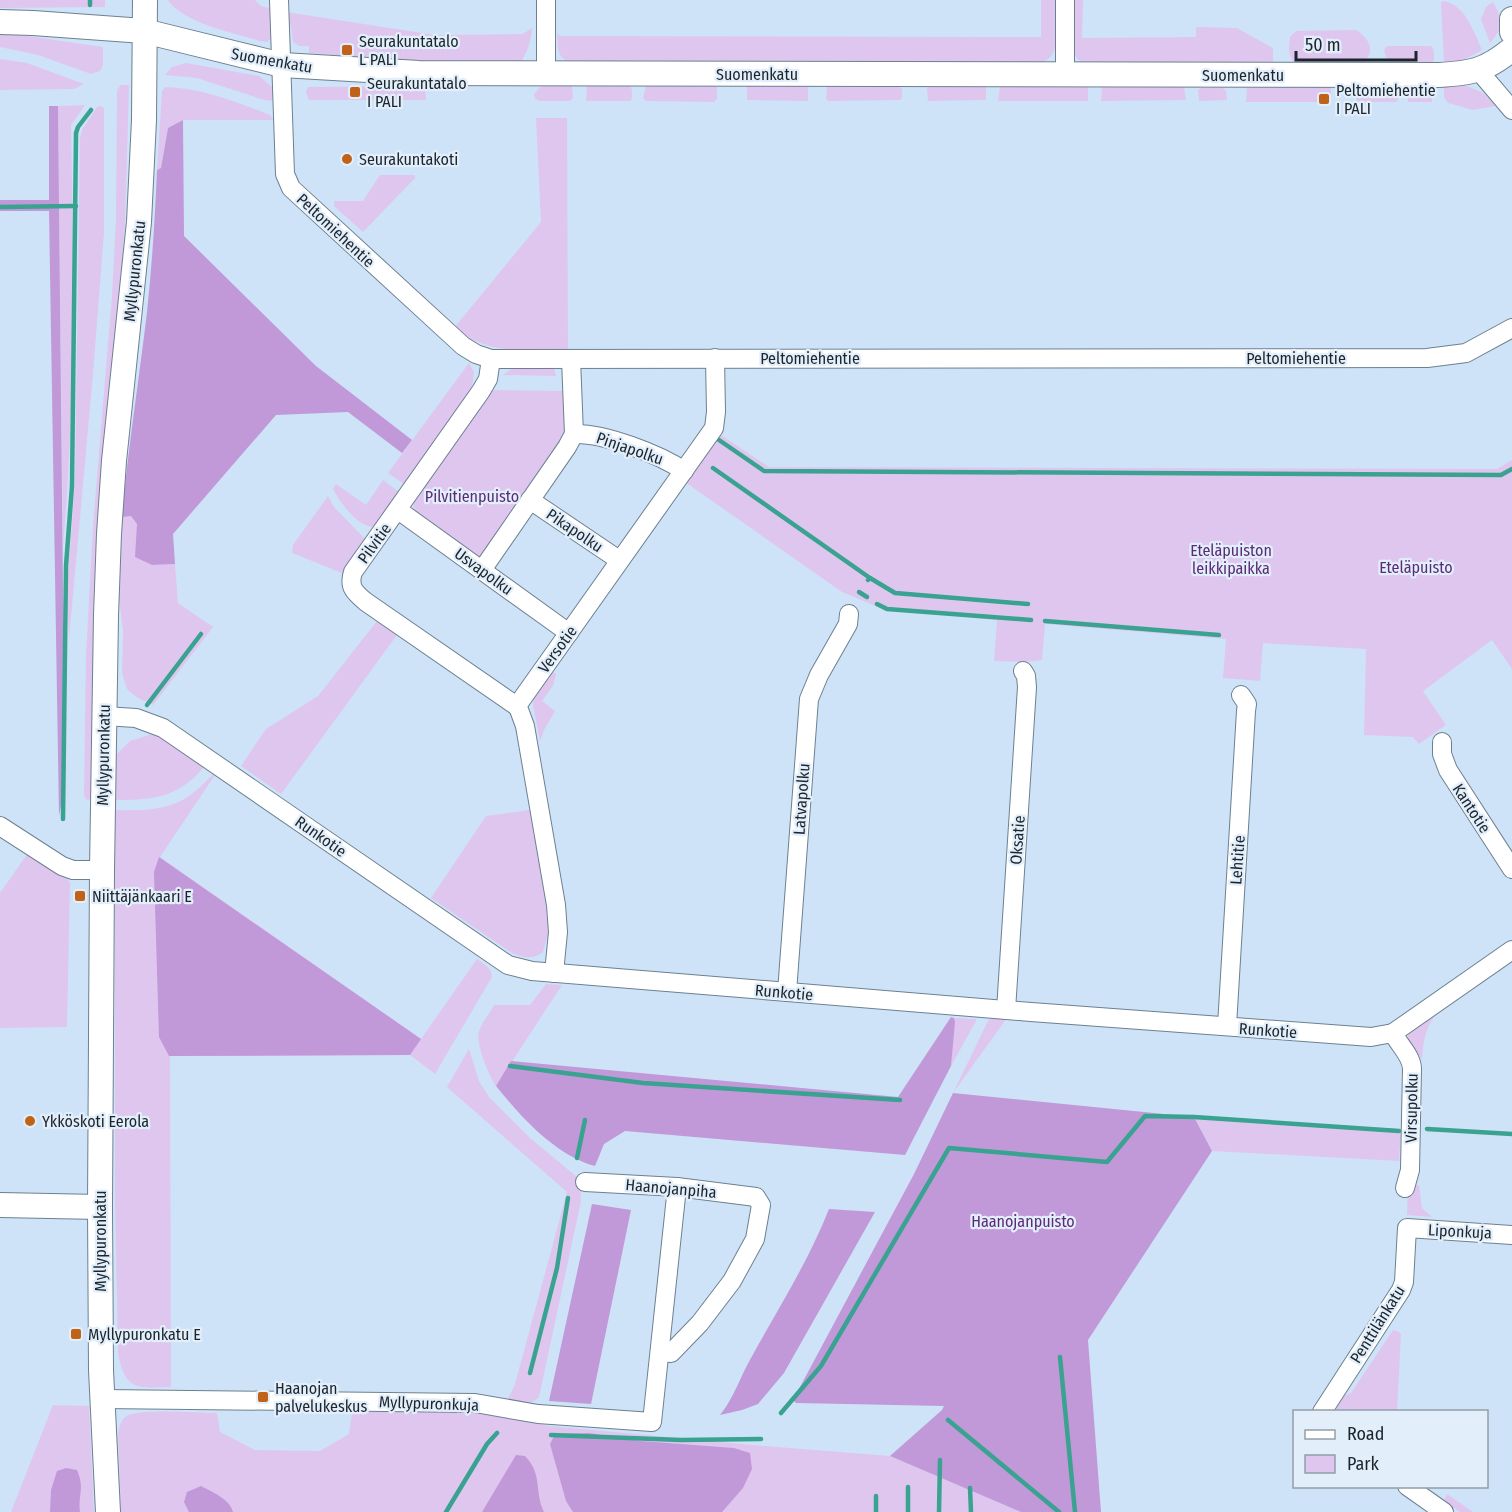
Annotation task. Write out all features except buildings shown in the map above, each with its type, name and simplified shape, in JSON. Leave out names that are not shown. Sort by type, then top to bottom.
[{"type":"street","name":"Myllypuronkatu","points":[[108,1512],[101,1370],[100,1207],[102,870],[108,534],[139,222],[144,132],[145,0]]},
{"type":"street","name":"Peltomiehentie","points":[[279,0],[285,174],[291,188],[463,346],[491,359],[1427,358],[1466,353],[1512,328]]},
{"type":"street","points":[[546,0],[546,74]]},
{"type":"street","points":[[1065,0],[1065,74]]},
{"type":"street","points":[[1512,19],[1512,32]]},
{"type":"street","name":"Suomenkatu","points":[[0,22],[144,31],[282,64],[374,71],[546,74],[1439,75],[1479,71],[1512,49]]},
{"type":"street","points":[[1479,71],[1512,110]]},
{"type":"street","name":"Versotie","points":[[518,707],[521,699],[714,428],[715,358]]},
{"type":"street","name":"Pilvitie","points":[[491,359],[488,379],[481,391],[353,572],[351,581],[354,592],[518,707]]},
{"type":"street","points":[[483,570],[574,434],[571,359]]},
{"type":"street","name":"Pinjapolku","points":[[574,434],[610,439],[670,462],[684,471]]},
{"type":"street","name":"Pikapolku","points":[[530,500],[620,560]]},
{"type":"street","name":"Usvapolku","points":[[398,510],[569,633]]},
{"type":"street","name":"Latvapolku","points":[[787,992],[809,699],[819,675],[848,624],[849,614]]},
{"type":"street","name":"Oksatie","points":[[1006,1010],[1028,687],[1023,671]]},
{"type":"street","name":"Lehtitie","points":[[1227,1026],[1247,704],[1241,695]]},
{"type":"street","points":[[518,707],[525,726],[556,905],[558,932],[554,973]]},
{"type":"street","name":"Runkotie","points":[[104,716],[136,718],[163,728],[508,965],[532,971],[1371,1037],[1393,1033],[1512,950]]},
{"type":"street","name":"Kantotie","points":[[1442,741],[1442,754],[1451,776],[1512,869]]},
{"type":"street","points":[[0,826],[62,866],[73,870],[102,870]]},
{"type":"street","name":"Virsupolku","points":[[1393,1033],[1399,1046],[1410,1059],[1412,1068],[1410,1170],[1405,1188]]},
{"type":"street","name":"Haanojanpiha","points":[[585,1182],[677,1187],[756,1197],[761,1205],[755,1239],[732,1281],[700,1323],[671,1353],[660,1352]]},
{"type":"street","points":[[660,1352],[677,1187]]},
{"type":"street","points":[[0,1205],[100,1207]]},
{"type":"street","name":"Liponkuja","points":[[1407,1228],[1512,1234]]},
{"type":"street","name":"Penttilänkatu","points":[[1323,1410],[1401,1290],[1404,1282],[1407,1228]]},
{"type":"street","name":"Myllypuronkuja","points":[[103,1399],[475,1403],[538,1414],[651,1422],[660,1352]]},
{"type":"street","points":[[1410,1488],[1444,1512]]},
{"type":"green space","points":[[0,0],[105,0],[105,7],[0,8]]},
{"type":"green space","points":[[168,0],[255,0],[261,6],[275,10],[274,36],[267,42],[260,41],[210,26],[185,15]]},
{"type":"green space","points":[[1041,0],[1056,0],[1057,26],[1053,52],[1042,62],[569,62],[562,57],[558,47],[557,33],[560,36],[1041,37]]},
{"type":"green space","points":[[1074,0],[1083,0],[1082,38],[1196,37],[1196,27],[1237,28],[1273,48],[1273,63],[1082,62],[1077,59],[1074,52]]},
{"type":"green space","points":[[1443,1],[1451,3],[1463,13],[1482,50],[1461,61],[1446,63],[1444,61],[1441,3]]},
{"type":"green space","points":[[1493,2],[1499,14],[1500,28],[1490,43],[1481,19],[1486,7]]},
{"type":"green space","points":[[286,12],[435,35],[523,34],[532,28],[529,46],[521,62],[420,61],[309,53],[309,46],[299,46],[293,42]]},
{"type":"green space","points":[[1356,30],[1365,37],[1370,45],[1367,59],[1362,63],[1297,64],[1290,56],[1290,37],[1296,31]]},
{"type":"green space","points":[[0,32],[103,47],[103,65],[100,71],[91,74],[38,55],[0,47]]},
{"type":"green space","points":[[1387,46],[1431,46],[1434,52],[1433,62],[1432,64],[1393,63],[1386,57],[1384,50]]},
{"type":"green space","points":[[0,59],[27,63],[84,84],[74,89],[0,90]]},
{"type":"green space","points":[[186,63],[259,76],[272,87],[275,101],[264,100],[197,78],[165,75],[172,67]]},
{"type":"green space","points":[[121,85],[129,85],[125,226],[97,562],[92,799],[87,800],[84,796],[86,655],[93,526],[112,296],[116,220],[117,90]]},
{"type":"green space","points":[[747,85],[808,85],[808,101],[747,100]]},
{"type":"green space","points":[[1465,85],[1483,93],[1496,106],[1473,110],[1448,103],[1444,97],[1444,86]]},
{"type":"green space","points":[[416,86],[425,89],[426,100],[309,100],[306,92],[308,87]]},
{"type":"green space","points":[[541,86],[572,86],[573,98],[570,101],[540,101],[535,99],[534,94]]},
{"type":"green space","points":[[587,86],[630,86],[631,101],[586,101]]},
{"type":"green space","points":[[646,86],[714,86],[717,87],[717,99],[714,102],[646,101],[643,98]]},
{"type":"green space","points":[[827,86],[899,86],[902,89],[902,98],[900,100],[828,101]]},
{"type":"green space","points":[[929,86],[986,87],[986,100],[928,101],[927,88]]},
{"type":"green space","points":[[1088,86],[1088,101],[998,101],[1000,87]]},
{"type":"green space","points":[[165,87],[219,96],[270,115],[274,120],[183,120],[168,128],[161,168],[157,170],[162,91]]},
{"type":"green space","points":[[1102,87],[1184,87],[1186,100],[1101,101]]},
{"type":"green space","points":[[1331,87],[1331,102],[1246,102],[1247,88]]},
{"type":"green space","points":[[1396,87],[1398,100],[1396,102],[1357,102],[1355,88]]},
{"type":"green space","points":[[1409,87],[1432,87],[1432,102],[1408,102],[1407,89]]},
{"type":"green space","points":[[1223,88],[1226,91],[1227,100],[1199,101],[1198,90]]},
{"type":"green space","points":[[85,105],[71,125],[73,336],[70,442],[63,547],[58,106]]},
{"type":"green space","points":[[49,106],[58,106],[65,786],[59,816],[49,211],[0,211],[0,200],[49,200]]},
{"type":"green space","points":[[101,106],[104,110],[104,232],[69,639],[67,590],[75,483],[80,138],[82,130],[97,107]]},
{"type":"green space","points":[[536,118],[567,118],[568,350],[508,350],[481,343],[454,328],[541,222]]},
{"type":"green space","points":[[183,120],[184,236],[316,366],[412,440],[402,453],[348,412],[276,415],[173,534],[175,564],[152,565],[135,557],[137,524],[131,516],[122,517],[149,294],[157,170],[161,168],[168,128]]},
{"type":"green space","points":[[380,175],[415,175],[415,178],[363,232],[334,206],[334,201],[363,201]]},
{"type":"green space","points":[[469,363],[474,372],[472,389],[404,484],[388,473]]},
{"type":"green space","points":[[514,367],[554,367],[556,376],[503,375]]},
{"type":"green space","name":"Pilvitienpuisto","points":[[493,390],[566,391],[565,437],[481,556],[474,555],[413,513],[414,501]]},
{"type":"green space","name":"Eteläpuisto","points":[[718,433],[769,467],[1497,469],[1512,460],[1512,669],[1492,640],[1423,691],[1446,725],[1419,744],[1413,737],[1364,735],[1366,649],[1263,643],[1260,681],[1223,678],[1226,639],[1045,624],[1042,660],[994,661],[997,620],[885,610],[842,592],[685,482]]},
{"type":"green space","points":[[383,480],[399,492],[375,527],[356,519],[333,489],[336,484],[366,505]]},
{"type":"green space","points":[[328,496],[334,507],[366,540],[342,573],[292,553],[293,545]]},
{"type":"green space","points":[[131,516],[137,524],[152,565],[175,564],[178,603],[213,627],[153,705],[136,697],[127,689],[122,673],[123,631],[118,591],[122,517]]},
{"type":"green space","points":[[377,621],[397,635],[281,794],[241,766],[266,729],[318,696]]},
{"type":"green space","points":[[552,671],[556,674],[553,686],[542,701],[555,711],[540,741],[533,705],[534,695]]},
{"type":"green space","points":[[152,734],[159,735],[205,766],[195,777],[174,791],[152,798],[112,800],[115,756],[130,741]]},
{"type":"green space","points":[[213,774],[215,775],[160,857],[421,1039],[477,959],[489,969],[492,977],[435,1074],[410,1055],[170,1056],[171,1387],[141,1387],[134,1385],[124,1374],[118,1353],[115,1199],[115,810],[145,810],[169,806],[191,795]]},
{"type":"green space","points":[[530,810],[549,913],[549,930],[543,952],[528,957],[512,953],[431,898],[486,816]]},
{"type":"green space","points":[[28,853],[67,878],[70,883],[67,1027],[0,1028],[0,893]]},
{"type":"green space","points":[[159,857],[421,1039],[410,1055],[169,1056],[159,1037],[154,872]]},
{"type":"green space","points":[[546,984],[562,985],[496,1086],[481,1051],[478,1036],[480,1028],[494,1005],[530,1005]]},
{"type":"green space","points":[[1438,1012],[1426,1034],[1422,1059],[1409,1043],[1409,1032]]},
{"type":"green space","points":[[951,1017],[955,1022],[951,1066],[905,1155],[625,1131],[604,1144],[595,1166],[566,1154],[540,1134],[496,1086],[511,1061],[898,1097]]},
{"type":"green space","points":[[954,1018],[976,1019],[976,1021],[951,1066]]},
{"type":"green space","points":[[991,1018],[1007,1018],[953,1093],[988,1021]]},
{"type":"green space","points":[[469,1049],[479,1081],[489,1097],[529,1137],[580,1182],[581,1201],[539,1397],[529,1403],[508,1399],[515,1384],[567,1192],[447,1087]]},
{"type":"green space","name":"Haanojanpuisto","points":[[953,1093],[1194,1117],[1212,1151],[1088,1340],[1101,1512],[1021,1512],[890,1456],[944,1406],[796,1403],[793,1400],[914,1174]]},
{"type":"green space","points":[[1194,1117],[1401,1129],[1399,1161],[1212,1151]]},
{"type":"green space","points":[[1410,1185],[1419,1185],[1422,1208],[1432,1217],[1407,1215]]},
{"type":"green space","points":[[592,1204],[631,1210],[591,1404],[549,1401]]},
{"type":"green space","points":[[829,1209],[875,1212],[784,1373],[758,1404],[720,1415],[802,1267]]},
{"type":"green space","points":[[1393,1330],[1399,1332],[1401,1334],[1397,1410],[1334,1410],[1339,1398],[1351,1393]]},
{"type":"green space","points":[[53,1405],[89,1406],[94,1512],[11,1512]]},
{"type":"green space","points":[[476,1409],[549,1426],[890,1456],[1021,1512],[121,1512],[118,1435],[122,1421],[132,1414],[217,1413],[220,1432],[255,1450],[320,1451],[349,1434],[352,1412]]},
{"type":"green space","points":[[589,1433],[641,1441],[734,1448],[750,1453],[752,1469],[743,1488],[722,1512],[573,1512],[566,1501],[550,1444],[555,1434]]},
{"type":"green space","points":[[516,1455],[525,1456],[531,1463],[544,1512],[482,1512]]},
{"type":"green space","points":[[66,1468],[77,1470],[81,1487],[80,1512],[50,1512],[51,1490],[57,1471]]},
{"type":"green space","points":[[201,1486],[228,1503],[233,1512],[189,1512],[184,1502],[187,1492]]},
{"type":"green space","points":[[1447,1494],[1473,1512],[1460,1512],[1444,1501]]},
{"type":"waterway","points":[[90,0],[90,5]]},
{"type":"waterway","points":[[63,819],[66,566],[72,486],[76,133],[91,110]]},
{"type":"waterway","points":[[0,207],[76,206]]},
{"type":"waterway","points":[[719,440],[764,471],[1501,475],[1512,469]]},
{"type":"waterway","points":[[713,468],[870,578],[868,580]]},
{"type":"waterway","points":[[870,578],[895,593],[1028,604]]},
{"type":"waterway","points":[[859,592],[867,597]]},
{"type":"waterway","points":[[877,604],[887,609],[1031,620]]},
{"type":"waterway","points":[[1045,621],[1219,635]]},
{"type":"waterway","points":[[147,705],[201,634]]},
{"type":"waterway","points":[[510,1066],[643,1083],[900,1100]]},
{"type":"waterway","points":[[781,1413],[821,1366],[949,1148],[1107,1162],[1145,1116],[1194,1117],[1399,1131]]},
{"type":"waterway","points":[[577,1158],[585,1120]]},
{"type":"waterway","points":[[1427,1129],[1512,1134]]},
{"type":"waterway","points":[[530,1373],[557,1268],[568,1198]]},
{"type":"waterway","points":[[1060,1357],[1075,1512]]},
{"type":"waterway","points":[[948,1420],[1059,1512]]},
{"type":"waterway","points":[[446,1512],[487,1444],[497,1433]]},
{"type":"waterway","points":[[551,1435],[681,1440],[761,1439]]},
{"type":"waterway","points":[[939,1512],[940,1460]]},
{"type":"waterway","points":[[908,1487],[908,1512]]},
{"type":"waterway","points":[[970,1488],[971,1512]]},
{"type":"waterway","points":[[876,1496],[876,1512]]},
{"type":"place","name":"Seurakuntatalo L PALI","points":[[347,50]]},
{"type":"place","name":"Seurakuntatalo I PALI","points":[[355,92]]},
{"type":"place","name":"Peltomiehentie I PALI","points":[[1324,99]]},
{"type":"place","name":"Seurakuntakoti","points":[[347,159]]},
{"type":"place","name":"Niittäjänkaari E","points":[[80,896]]},
{"type":"place","name":"Ykköskoti Eerola","points":[[30,1121]]},
{"type":"place","name":"Myllypuronkatu E","points":[[76,1334]]},
{"type":"place","name":"Haanojan palvelukeskus","points":[[263,1397]]},
{"type":"park label","name":"Eteläpuiston leikkipaikka","points":[[1231,559]]}]
